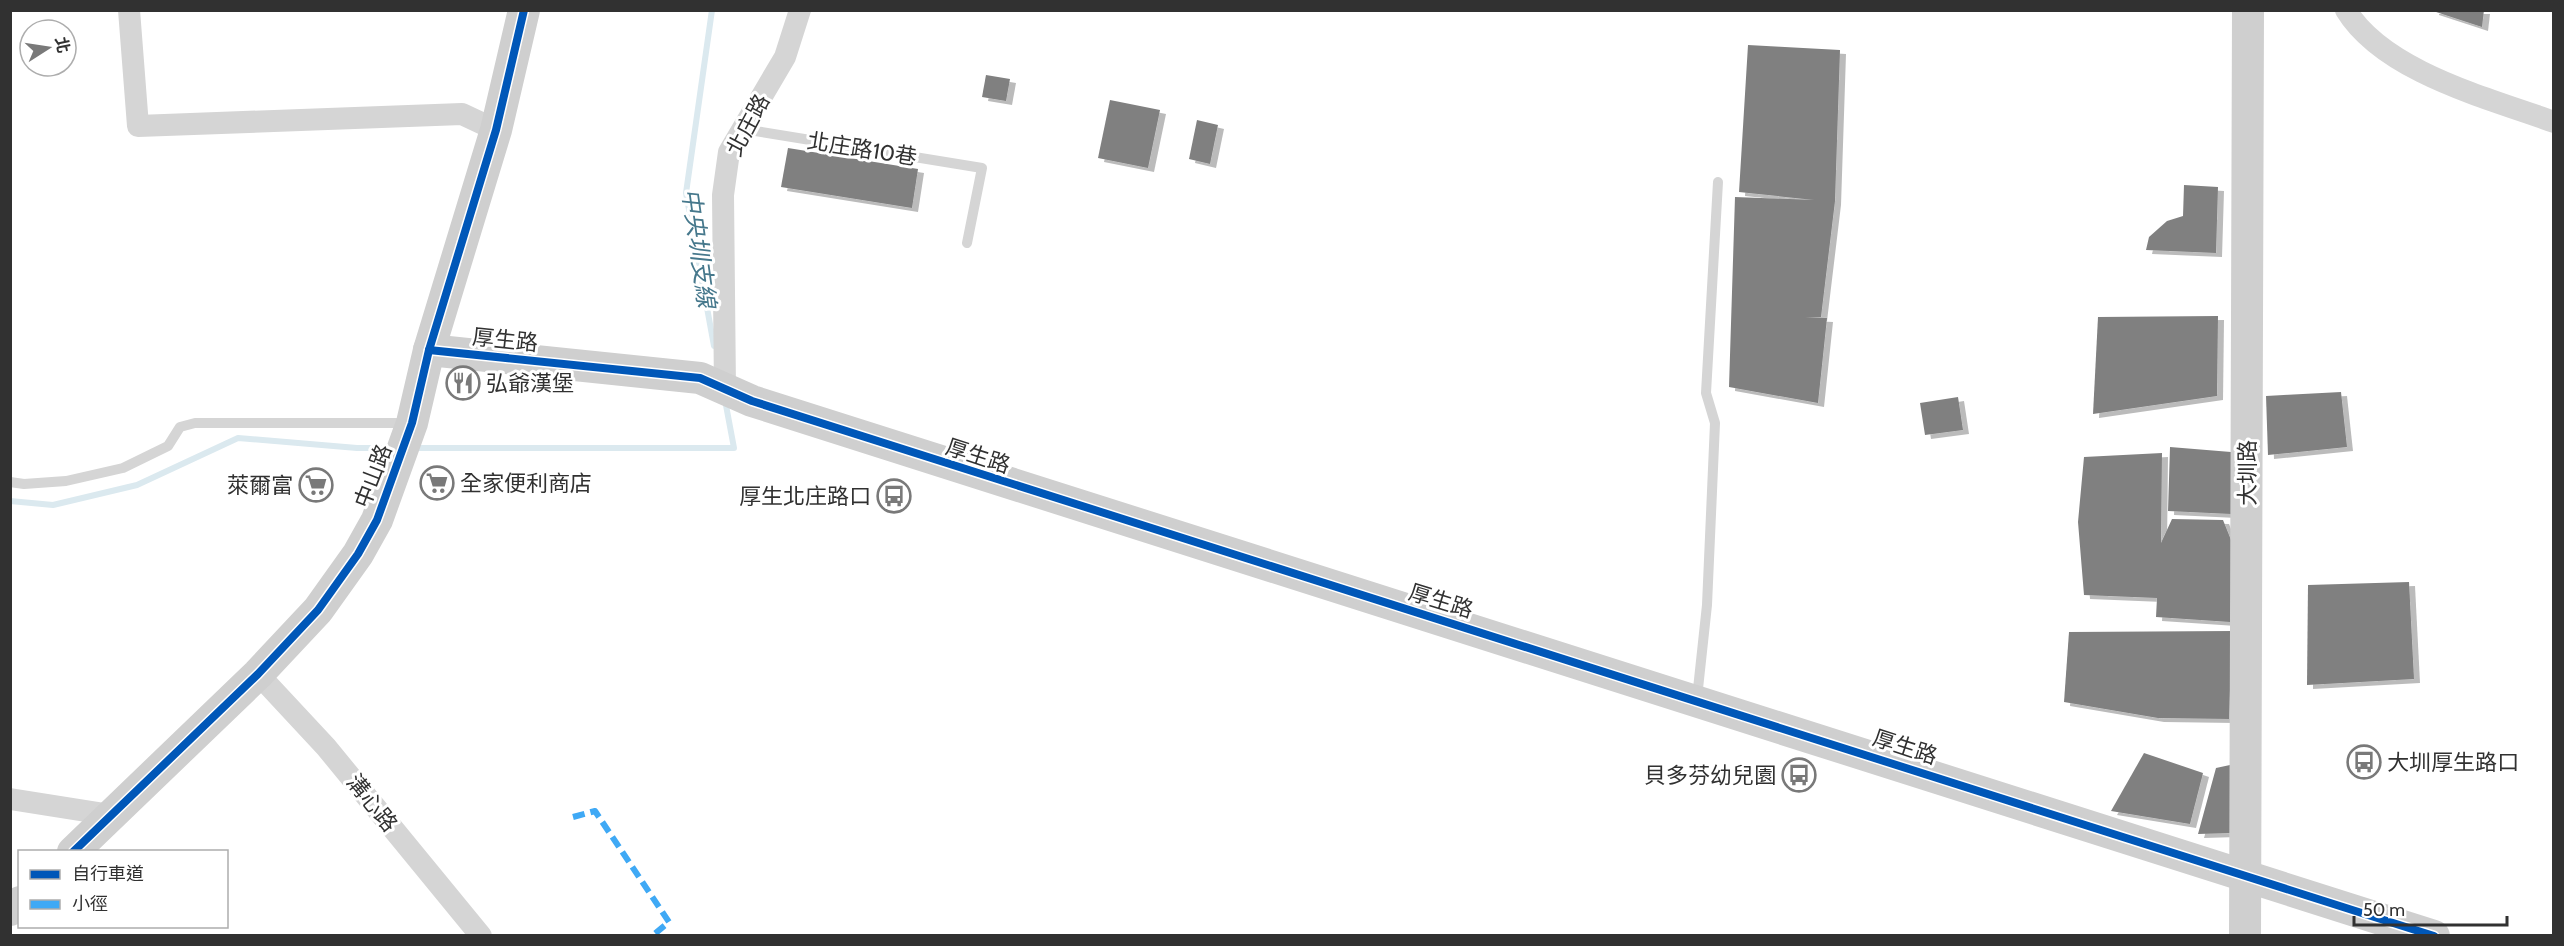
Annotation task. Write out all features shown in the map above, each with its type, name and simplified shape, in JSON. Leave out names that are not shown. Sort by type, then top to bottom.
[{"type":"street","points":[[129,10],[138,126],[462,114],[496,130]]},
{"type":"street","name":"中山路","points":[[75,850],[258,674],[318,610],[358,554],[377,520],[411,427],[429,351],[496,130],[524,10]]},
{"type":"street","name":"北庄路","points":[[725,390],[723,195],[729,152],[785,57],[800,10]]},
{"type":"street","name":"大圳路","points":[[2245,936],[2248,10]]},
{"type":"street","points":[[2346,10],[2370,41],[2398,60],[2452,85],[2553,122]]},
{"type":"street","name":"厚生路","points":[[429,351],[700,378],[752,401],[1141,527],[1697,700],[2434,936]]},
{"type":"street","name":"溝心路","points":[[258,674],[326,747],[481,936]]},
{"type":"street","points":[[10,799],[111,815]]},
{"type":"lane","name":"北庄路10巷","points":[[743,129],[982,168],[967,243]]},
{"type":"lane","points":[[1697,700],[1707,605],[1715,435],[1715,423],[1706,393],[1718,182]]},
{"type":"lane","points":[[10,482],[24,484],[66,481],[123,468],[168,446],[180,427],[195,423],[411,427]]},
{"type":"building","points":[[2433,10],[2484,10],[2482,27],[2433,11]]},
{"type":"building","points":[[1748,45],[1840,50],[1835,201],[1821,317],[1805,317],[1827,318],[1818,403],[1729,387],[1735,197],[1814,200],[1739,192]]},
{"type":"building","points":[[986,75],[1010,79],[1006,101],[982,97]]},
{"type":"building","points":[[1110,100],[1160,110],[1148,168],[1098,158]]},
{"type":"building","points":[[1197,120],[1218,125],[1210,164],[1189,159]]},
{"type":"building","points":[[788,148],[918,169],[912,208],[781,187]]},
{"type":"building","points":[[2184,185],[2218,187],[2216,253],[2146,250],[2149,237],[2167,221],[2183,216]]},
{"type":"building","points":[[2218,316],[2217,396],[2093,414],[2098,317]]},
{"type":"building","points":[[2341,392],[2347,447],[2268,455],[2266,396]]},
{"type":"building","points":[[1958,397],[1963,430],[1925,435],[1920,403]]},
{"type":"building","points":[[2170,447],[2231,452],[2231,514],[2168,511]]},
{"type":"building","points":[[2162,453],[2161,543],[2172,519],[2223,520],[2233,545],[2230,622],[2156,617],[2157,598],[2084,595],[2078,522],[2084,457]]},
{"type":"building","points":[[2409,582],[2414,679],[2307,685],[2308,585]]},
{"type":"building","points":[[2232,631],[2229,719],[2158,718],[2064,702],[2069,632]]},
{"type":"building","points":[[2144,753],[2203,773],[2190,824],[2111,811]]},
{"type":"building","points":[[2230,765],[2232,833],[2198,834],[2216,768]]},
{"type":"waterway","name":"中央圳支線","points":[[712,10],[686,193],[714,346]]},
{"type":"waterway","points":[[412,448],[734,448],[725,400]]},
{"type":"waterway","points":[[10,501],[53,505],[137,485],[238,438],[357,448],[392,448]]},
{"type":"marked path","points":[[573,817],[595,811],[669,922],[652,936]]},
{"type":"cycle path","points":[[75,850],[258,674],[318,610],[358,554],[377,520],[412,423],[429,350],[496,130],[524,10]]},
{"type":"cycle path","points":[[429,350],[700,378],[752,401],[2434,936]]},
{"type":"place","name":"弘爺漢堡","points":[[463,383]]},
{"type":"place","name":"全家便利商店","points":[[437,483]]},
{"type":"place","name":"萊爾富","points":[[316,485]]},
{"type":"place","name":"厚生北庄路口","points":[[894,496]]},
{"type":"place","name":"大圳厚生路口","points":[[2364,762]]},
{"type":"place","name":"貝多芬幼兒園","points":[[1799,775]]}]
